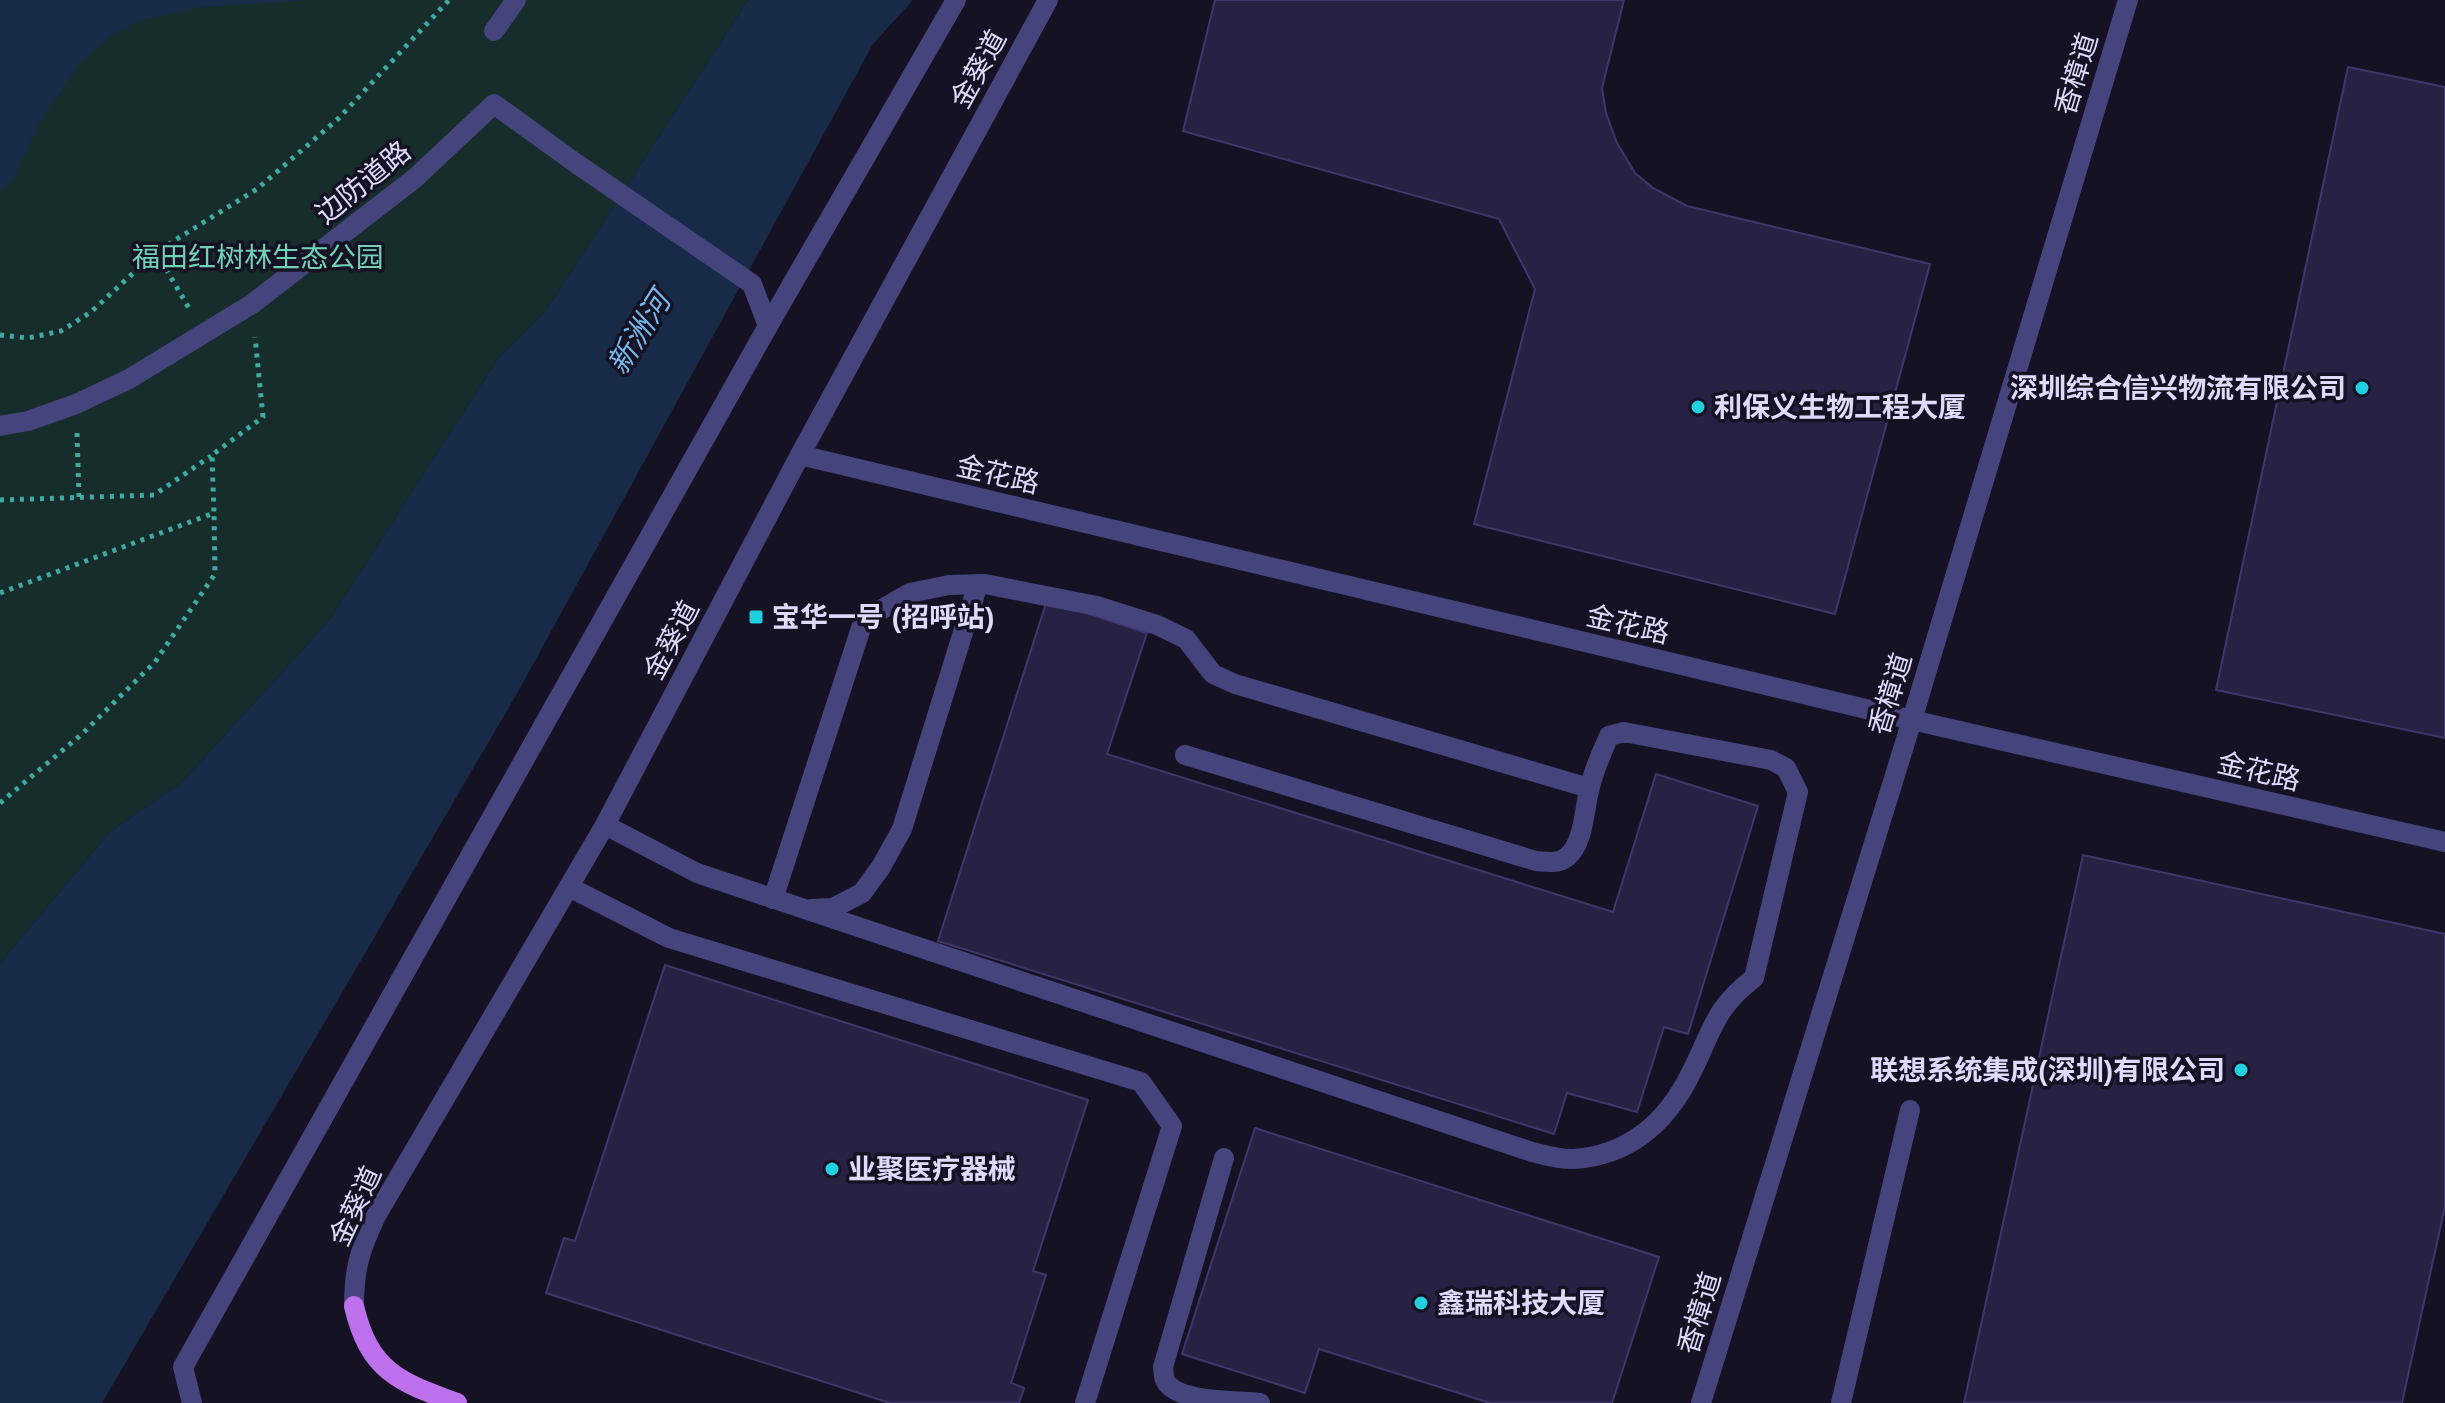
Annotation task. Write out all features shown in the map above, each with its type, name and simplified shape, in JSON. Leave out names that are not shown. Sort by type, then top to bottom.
[{"type":"main road","points":[[354,1306],[360,1332],[372,1354],[394,1375],[432,1399],[457,1403]]},
{"type":"street","points":[[494,31],[516,0]]},
{"type":"street","points":[[192,1403],[183,1367],[768,326],[956,0]]},
{"type":"street","name":"金葵道","points":[[354,1306],[359,1254],[376,1216],[605,825],[800,455],[1048,0]]},
{"type":"street","name":"香樟道","points":[[1701,1403],[1912,720],[2128,0]]},
{"type":"street","name":"边防道路","points":[[0,426],[28,421],[76,404],[129,379],[252,304],[414,179],[494,104],[752,284],[768,326]]},
{"type":"street","name":"金花路","points":[[800,455],[1912,720],[2445,842]]},
{"type":"street","points":[[773,899],[861,628],[872,615],[910,593],[949,585],[978,584],[1097,606],[1157,625],[1186,639],[1213,674],[1235,684],[1589,788]]},
{"type":"street","points":[[803,909],[833,908],[862,893],[902,829],[978,584]]},
{"type":"street","points":[[605,825],[697,873],[1517,1148],[1571,1159],[1631,1144],[1655,1125],[1684,1087],[1716,1016],[1736,992],[1754,978],[1798,792],[1786,768],[1771,760],[1624,732],[1609,736],[1589,788],[1579,836],[1568,856],[1557,862],[1536,861],[1185,755]]},
{"type":"street","points":[[569,887],[669,938],[1141,1082],[1172,1126],[1085,1403]]},
{"type":"street","points":[[1841,1403],[1910,1110]]},
{"type":"street","points":[[1224,1158],[1163,1367],[1165,1381],[1173,1389],[1191,1397],[1260,1403]]},
{"type":"path","points":[[0,335],[28,338],[61,331],[91,312],[156,252],[257,189],[339,118],[449,0]]},
{"type":"path","points":[[156,252],[204,334]]},
{"type":"path","points":[[0,500],[154,495],[263,417],[252,304]]},
{"type":"path","points":[[76,404],[79,497]]},
{"type":"path","points":[[0,803],[82,734],[155,662],[215,574],[212,455]]},
{"type":"path","points":[[0,593],[214,513]]},
{"type":"green space","name":"福田红树林生态公园","points":[[0,0],[748,0],[545,312],[499,357],[328,622],[181,783],[110,832],[0,963]]},
{"type":"water","points":[[0,0],[313,0],[200,7],[140,21],[109,37],[80,63],[39,123],[14,178],[0,191]]},
{"type":"water","name":"新洲河","points":[[748,0],[913,0],[873,44],[519,690],[102,1403],[0,1403],[0,963],[110,832],[181,783],[328,622],[499,357],[545,312]]},
{"type":"building","name":"利保义生物工程大厦","points":[[1215,0],[1624,0],[1602,88],[1606,113],[1617,143],[1635,173],[1653,188],[1687,206],[1930,264],[1835,614],[1474,524],[1535,289],[1499,219],[1183,131]]},
{"type":"building","name":"深圳综合信兴物流有限公司","points":[[2348,67],[2445,87],[2445,738],[2216,690]]},
{"type":"building","points":[[1047,600],[1147,633],[1107,754],[1613,912],[1656,774],[1758,806],[1688,1034],[1664,1027],[1637,1112],[1567,1093],[1554,1134],[938,941]]},
{"type":"building","name":"联想系统集成(深圳)有限公司","points":[[2083,855],[2445,934],[2445,1206],[2402,1403],[1964,1403]]},
{"type":"building","name":"业聚医疗器械","points":[[665,965],[1088,1100],[1033,1271],[1046,1275],[1011,1383],[1024,1388],[1019,1403],[890,1403],[546,1293],[564,1238],[575,1241]]},
{"type":"building","name":"鑫瑞科技大厦","points":[[1255,1128],[1659,1257],[1612,1403],[1490,1403],[1319,1349],[1305,1393],[1182,1354]]},
{"type":"place","name":"深圳综合信兴物流有限公司","points":[[2362,388]]},
{"type":"place","name":"利保义生物工程大厦","points":[[1698,407]]},
{"type":"place","name":"宝华一号 (招呼站)","points":[[756,617]]},
{"type":"place","name":"联想系统集成(深圳)有限公司","points":[[2241,1070]]},
{"type":"place","name":"业聚医疗器械","points":[[832,1169]]},
{"type":"place","name":"鑫瑞科技大厦","points":[[1421,1303]]}]
